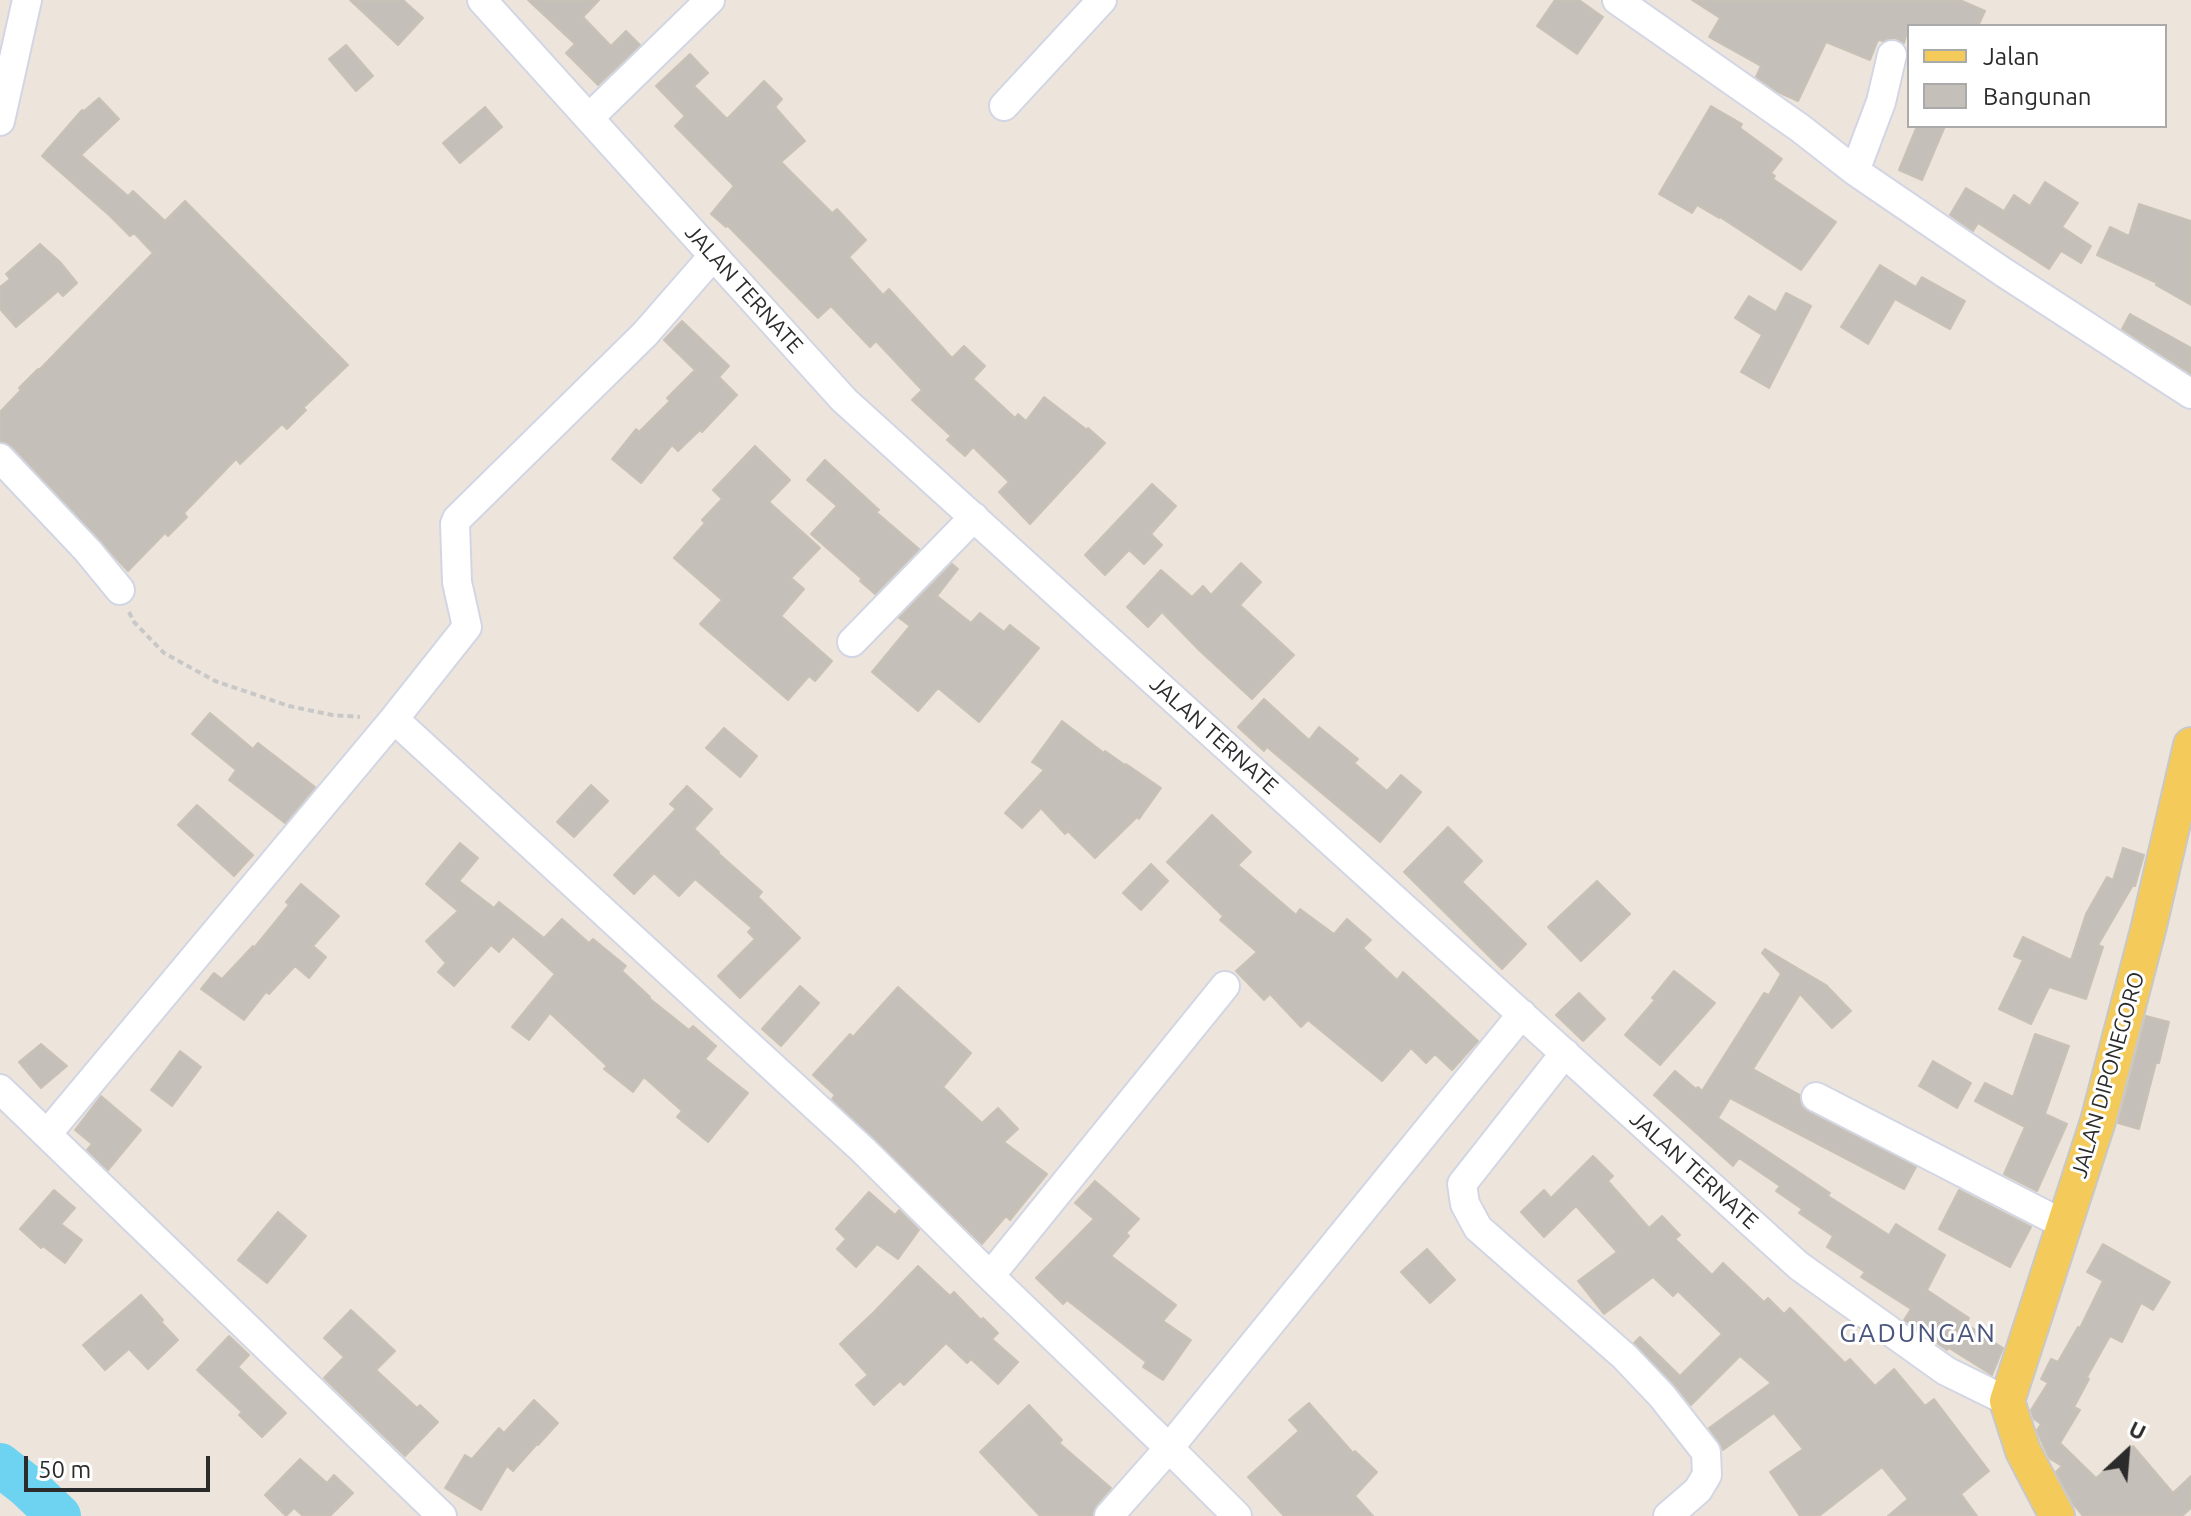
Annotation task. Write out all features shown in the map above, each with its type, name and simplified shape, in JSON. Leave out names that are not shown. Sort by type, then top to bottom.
[{"type":"main road","name":"JALAN DIPONEGORO","points":[[2007,1401],[2098,1121],[2149,926],[2191,745]]},
{"type":"main road","points":[[2007,1401],[2023,1451],[2057,1516]]},
{"type":"street","points":[[0,121],[7,47],[27,0]]},
{"type":"street","name":"JALAN TERNATE","points":[[482,0],[844,400],[1799,1266],[1946,1371],[2007,1401]]},
{"type":"street","points":[[589,118],[710,0]]},
{"type":"street","points":[[1004,106],[1102,0]]},
{"type":"street","points":[[1617,0],[1800,128],[1855,171],[2191,394]]},
{"type":"street","points":[[1855,171],[1881,102],[1892,55]]},
{"type":"street","points":[[47,1134],[394,719],[467,627],[457,582],[457,519],[645,334],[713,256]]},
{"type":"street","points":[[0,458],[88,551],[120,590]]},
{"type":"street","points":[[852,642],[974,517]]},
{"type":"street","points":[[394,719],[863,1150],[1237,1516]]},
{"type":"street","points":[[990,1276],[1225,986]]},
{"type":"street","points":[[1109,1516],[1169,1448],[1522,1014]]},
{"type":"street","points":[[1565,1053],[1462,1184],[1465,1204],[1478,1228],[1625,1357],[1662,1396],[1706,1452],[1707,1475],[1698,1490],[1668,1516]]},
{"type":"street","points":[[0,1089],[442,1516]]},
{"type":"street","points":[[1816,1097],[2065,1225]]},
{"type":"path","points":[[120,590],[134,622],[164,653],[215,681],[289,706],[332,715],[394,719]]},
{"type":"building","points":[[350,0],[403,0],[423,18],[398,45]]},
{"type":"building","points":[[528,0],[599,0],[583,17],[611,46],[626,31],[640,45],[598,85],[566,53],[575,44]]},
{"type":"building","points":[[1555,0],[1579,0],[1603,17],[1577,54],[1537,26]]},
{"type":"building","points":[[1692,0],[1960,0],[1985,11],[1979,24],[1907,24],[1904,43],[1895,38],[1878,40],[1870,60],[1826,42],[1798,101],[1756,77],[1761,66],[1709,37],[1720,18]]},
{"type":"building","points":[[346,45],[373,76],[356,91],[329,59]]},
{"type":"building","points":[[690,54],[708,73],[694,86],[727,119],[764,81],[782,99],[775,107],[805,141],[781,162],[832,213],[837,209],[866,240],[849,257],[883,295],[889,289],[952,358],[964,346],[985,366],[973,379],[1015,418],[1018,414],[1026,421],[1044,397],[1105,443],[1030,524],[999,492],[1009,482],[973,447],[965,456],[947,440],[951,436],[912,400],[922,390],[876,341],[870,347],[831,306],[818,318],[727,225],[711,214],[734,186],[675,126],[685,116],[656,86]]},
{"type":"building","points":[[99,98],[119,119],[81,155],[128,196],[133,191],[165,221],[185,201],[348,365],[303,408],[306,410],[287,429],[282,424],[240,464],[236,459],[184,513],[187,517],[168,536],[165,533],[128,571],[12,446],[0,441],[0,412],[21,390],[19,388],[153,253],[134,233],[130,236],[42,156],[82,110]]},
{"type":"building","points":[[1711,106],[1742,124],[1740,128],[1782,159],[1771,173],[1775,176],[1773,179],[1836,222],[1801,270],[1720,217],[1697,205],[1692,213],[1659,194]]},
{"type":"building","points":[[485,107],[502,127],[460,163],[443,143]]},
{"type":"building","points":[[1916,128],[1944,128],[1922,180],[1899,170]]},
{"type":"building","points":[[2045,182],[2078,203],[2062,227],[2091,246],[2081,263],[2061,251],[2049,269],[1978,223],[1973,231],[1950,215],[1966,188],[2004,211],[2014,195],[2030,206]]},
{"type":"building","points":[[2139,204],[2191,221],[2191,305],[2157,283],[2097,255],[2110,227],[2129,236]]},
{"type":"building","points":[[40,244],[77,283],[63,296],[58,291],[16,327],[0,309],[0,287],[10,279],[6,274]]},
{"type":"building","points":[[1880,265],[1916,287],[1922,277],[1965,301],[1950,329],[1895,299],[1868,344],[1841,327]]},
{"type":"building","points":[[1786,293],[1811,306],[1769,388],[1741,372],[1762,335],[1735,318],[1749,296],[1776,312]]},
{"type":"building","points":[[2130,314],[2191,348],[2191,374],[2122,329]]},
{"type":"building","points":[[682,321],[729,366],[719,377],[737,395],[702,432],[700,430],[678,451],[672,445],[641,483],[612,459],[636,429],[639,432],[670,401],[667,398],[695,370],[664,340]]},
{"type":"building","points":[[755,446],[790,480],[769,502],[820,548],[791,578],[804,589],[781,616],[832,661],[815,681],[809,676],[788,700],[700,624],[722,600],[674,558],[722,499],[713,490]]},
{"type":"building","points":[[825,460],[879,510],[876,512],[919,549],[875,594],[811,534],[837,506],[807,480]]},
{"type":"building","points":[[1152,484],[1176,506],[1151,534],[1162,545],[1144,564],[1129,550],[1105,575],[1085,555]]},
{"type":"building","points":[[1241,563],[1261,582],[1240,605],[1294,655],[1252,699],[1162,612],[1148,627],[1127,607],[1161,570],[1192,597],[1203,586],[1211,595]]},
{"type":"building","points":[[952,564],[958,569],[937,596],[971,623],[980,613],[1004,632],[1010,625],[1039,648],[979,722],[938,688],[918,711],[872,672],[910,626],[899,618]]},
{"type":"building","points":[[1264,699],[1309,740],[1319,727],[1358,759],[1354,763],[1387,791],[1401,775],[1421,792],[1380,842],[1267,747],[1264,751],[1238,727]]},
{"type":"building","points":[[210,713],[253,749],[258,743],[315,787],[285,823],[229,780],[236,770],[192,734]]},
{"type":"building","points":[[1062,721],[1104,753],[1161,788],[1139,819],[1137,817],[1095,858],[1068,831],[1065,834],[1041,808],[1022,828],[1005,813],[1044,770],[1032,762]]},
{"type":"building","points":[[724,728],[757,756],[740,777],[706,748]]},
{"type":"building","points":[[591,785],[608,801],[574,837],[557,822]]},
{"type":"building","points":[[687,786],[712,809],[694,829],[762,892],[758,897],[800,938],[740,998],[718,976],[755,939],[748,932],[752,928],[695,879],[679,896],[654,873],[634,894],[614,875],[676,809],[670,804]]},
{"type":"building","points":[[197,805],[253,855],[234,876],[178,825]]},
{"type":"building","points":[[1212,815],[1251,852],[1238,865],[1296,915],[1300,909],[1334,934],[1347,919],[1371,940],[1363,948],[1397,980],[1403,972],[1478,1041],[1452,1070],[1435,1054],[1426,1063],[1411,1048],[1382,1081],[1308,1020],[1301,1027],[1270,994],[1264,1000],[1236,971],[1257,952],[1220,920],[1223,916],[1167,862]]},
{"type":"building","points":[[1448,827],[1482,861],[1462,882],[1526,944],[1502,969],[1404,872]]},
{"type":"building","points":[[460,843],[478,858],[459,881],[494,908],[499,902],[544,938],[562,919],[589,943],[593,939],[626,966],[622,971],[649,998],[689,1030],[693,1026],[716,1046],[705,1059],[748,1093],[708,1142],[677,1117],[682,1111],[644,1077],[633,1092],[604,1069],[607,1066],[550,1013],[529,1040],[512,1027],[555,974],[513,936],[499,952],[491,945],[454,986],[438,972],[446,963],[426,941],[458,911],[426,884]]},
{"type":"building","points":[[2123,848],[2144,855],[2135,886],[2098,945],[2103,947],[2086,999],[2049,987],[2031,1024],[1999,1009],[2023,960],[2014,956],[2023,937],[2071,960],[2086,914],[2107,877],[2113,880]]},
{"type":"building","points":[[1151,864],[1168,881],[1141,910],[1123,893]]},
{"type":"building","points":[[1597,881],[1630,914],[1581,961],[1548,927]]},
{"type":"building","points":[[301,884],[339,916],[313,946],[326,957],[309,978],[295,966],[269,994],[266,992],[244,1020],[201,989],[214,973],[222,979],[254,948],[289,905],[286,902]]},
{"type":"building","points":[[1765,949],[1826,985],[1851,1011],[1832,1028],[1800,994],[1753,1069],[1800,1095],[1801,1106],[1808,1112],[1916,1167],[1904,1189],[1730,1098],[1718,1118],[1889,1235],[1896,1224],[1945,1255],[1927,1290],[1969,1318],[1966,1324],[2003,1348],[1992,1375],[1949,1348],[1947,1350],[1904,1320],[1911,1309],[1861,1277],[1865,1272],[1827,1247],[1833,1236],[1799,1213],[1802,1209],[1776,1191],[1780,1186],[1739,1158],[1733,1166],[1654,1095],[1675,1071],[1702,1091],[1764,993],[1769,995],[1781,974],[1762,953]]},
{"type":"building","points":[[1674,971],[1715,1003],[1660,1065],[1625,1035],[1655,1000],[1652,998]]},
{"type":"building","points":[[800,986],[819,1003],[781,1046],[762,1029]]},
{"type":"building","points":[[898,987],[971,1053],[943,1087],[982,1123],[998,1108],[1018,1129],[1004,1142],[1047,1174],[1010,1220],[1006,1216],[982,1244],[832,1099],[835,1095],[813,1075]]},
{"type":"building","points":[[1579,993],[1605,1019],[1583,1041],[1556,1015]]},
{"type":"building","points":[[2146,1016],[2169,1022],[2139,1129],[2118,1123]]},
{"type":"building","points":[[2035,1034],[2069,1046],[2045,1114],[2067,1124],[2037,1191],[2004,1174],[2025,1127],[1975,1101],[1985,1083],[2013,1097]]},
{"type":"building","points":[[41,1044],[67,1066],[41,1088],[19,1062]]},
{"type":"building","points":[[180,1051],[201,1067],[172,1106],[151,1090]]},
{"type":"building","points":[[1933,1061],[1971,1083],[1957,1108],[1919,1086]]},
{"type":"building","points":[[101,1096],[141,1130],[108,1170],[87,1150],[92,1144],[75,1130]]},
{"type":"building","points":[[1593,1156],[1613,1176],[1608,1181],[1649,1228],[1662,1216],[1680,1235],[1675,1239],[1712,1275],[1723,1263],[1764,1302],[1768,1298],[1784,1314],[1790,1308],[1845,1363],[1850,1359],[1875,1386],[1894,1369],[1925,1406],[1934,1399],[1989,1471],[1961,1494],[1977,1516],[1888,1516],[1908,1499],[1882,1467],[1819,1516],[1800,1516],[1770,1472],[1803,1449],[1774,1413],[1723,1450],[1709,1428],[1771,1383],[1740,1356],[1691,1405],[1634,1343],[1640,1337],[1680,1376],[1722,1334],[1678,1291],[1673,1296],[1653,1277],[1604,1314],[1578,1281],[1617,1252],[1576,1206],[1544,1237],[1521,1212],[1544,1190],[1551,1198]]},
{"type":"building","points":[[1095,1181],[1139,1219],[1111,1256],[1176,1305],[1163,1321],[1191,1340],[1163,1380],[1143,1367],[1146,1362],[1067,1300],[1063,1304],[1036,1278],[1094,1219],[1075,1203]]},
{"type":"building","points":[[54,1190],[75,1208],[61,1224],[82,1240],[65,1263],[43,1246],[41,1248],[20,1229]]},
{"type":"building","points":[[1959,1190],[2031,1227],[2010,1267],[1939,1229]]},
{"type":"building","points":[[869,1192],[895,1215],[899,1210],[919,1230],[898,1259],[877,1244],[856,1267],[837,1249],[846,1239],[836,1229]]},
{"type":"building","points":[[278,1212],[306,1236],[267,1283],[238,1260]]},
{"type":"building","points":[[2103,1244],[2170,1282],[2153,1310],[2141,1303],[2122,1342],[2110,1336],[2074,1407],[2080,1410],[2060,1443],[2096,1478],[2133,1446],[2173,1493],[2191,1476],[2191,1508],[2182,1516],[2083,1516],[2056,1472],[2062,1466],[2050,1459],[2037,1430],[2041,1424],[2034,1419],[2031,1410],[2048,1383],[2041,1379],[2051,1359],[2058,1362],[2080,1328],[2103,1281],[2087,1272]]},
{"type":"building","points":[[1427,1249],[1455,1280],[1430,1303],[1401,1272]]},
{"type":"building","points":[[918,1266],[950,1296],[954,1292],[981,1320],[983,1318],[998,1333],[992,1339],[1018,1362],[998,1384],[971,1359],[967,1363],[946,1343],[904,1385],[900,1381],[874,1405],[856,1385],[868,1375],[840,1344]]},
{"type":"building","points":[[141,1295],[178,1340],[148,1369],[129,1349],[105,1370],[83,1345]]},
{"type":"building","points":[[351,1310],[395,1351],[376,1370],[417,1408],[420,1405],[438,1422],[405,1456],[324,1378],[344,1357],[324,1338]]},
{"type":"building","points":[[229,1336],[249,1355],[238,1367],[286,1413],[262,1437],[239,1415],[242,1412],[197,1370]]},
{"type":"building","points":[[534,1400],[558,1423],[513,1471],[507,1466],[481,1510],[445,1488],[465,1455],[472,1459],[499,1428],[504,1433]]},
{"type":"building","points":[[1309,1403],[1353,1453],[1355,1451],[1377,1472],[1355,1496],[1373,1516],[1284,1516],[1248,1477],[1299,1431],[1289,1420]]},
{"type":"building","points":[[1029,1405],[1062,1440],[1059,1443],[1111,1488],[1096,1505],[1092,1516],[1040,1516],[980,1452]]},
{"type":"building","points":[[300,1459],[327,1483],[334,1475],[353,1493],[330,1516],[303,1516],[294,1508],[286,1516],[265,1495]]},
{"type":"waterway","points":[[0,1465],[59,1516]]},
{"type":"district","name":"GADUNGAN","points":[[1918,1333]]}]
